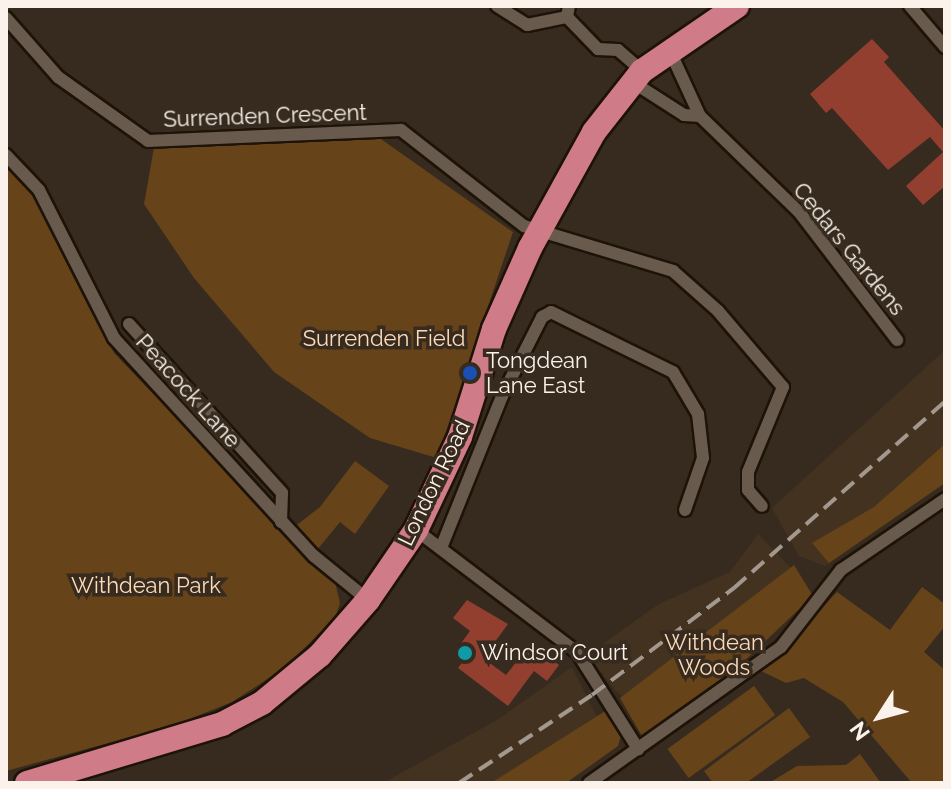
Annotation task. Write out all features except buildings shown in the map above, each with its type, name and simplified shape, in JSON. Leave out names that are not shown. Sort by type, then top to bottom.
[{"type":"highway","name":"London Road","points":[[27,783],[176,740],[257,707],[320,655],[368,600],[416,530],[460,437],[494,329],[538,233],[594,132],[637,76],[669,49],[737,6]]},
{"type":"street","points":[[497,6],[527,25],[568,12]]},
{"type":"street","points":[[910,6],[945,47]]},
{"type":"street","name":"Cedars Gardens","points":[[568,12],[598,49],[618,50],[637,76],[684,115],[700,116]]},
{"type":"street","name":"Surrenden Crescent","points":[[6,18],[58,77],[148,141],[401,130],[538,233]]},
{"type":"street","name":"Cedars Gardens","points":[[669,49],[700,116],[800,213],[897,340]]},
{"type":"street","name":"Peacock Lane","points":[[6,155],[39,190],[114,338],[281,522],[368,600]]},
{"type":"street","points":[[538,233],[673,271],[780,382],[783,396],[748,472],[748,490],[762,506]]},
{"type":"street","points":[[441,548],[502,396],[542,317],[551,312],[673,372],[698,414],[703,458],[685,510]]},
{"type":"street","name":"Peacock Lane","points":[[129,324],[282,493],[281,522]]},
{"type":"street","points":[[589,783],[781,647],[841,570],[945,499]]},
{"type":"street","points":[[416,530],[577,652],[636,750]]},
{"type":"shaded area","points":[[945,350],[945,483],[825,566],[799,556],[772,508]]},
{"type":"shaded area","points":[[758,534],[792,569],[627,700],[616,691],[591,660],[593,651],[659,604],[730,572]]},
{"type":"shaded area","points":[[572,667],[601,725],[513,783],[383,783],[497,720]]},
{"type":"green space","name":"Surrenden Field","points":[[378,137],[513,232],[437,458],[370,438],[274,372],[194,278],[144,204],[155,142]]},
{"type":"green space","name":"Withdean Park","points":[[6,161],[32,192],[114,353],[335,582],[340,603],[335,618],[283,669],[232,702],[174,725],[6,771]]},
{"type":"green space","points":[[945,444],[945,483],[829,563],[812,543],[874,507]]},
{"type":"green space","points":[[355,461],[389,486],[355,534],[340,522],[317,550],[293,528],[320,507]]},
{"type":"green space","name":"Withdean Woods","points":[[794,565],[813,596],[738,667],[643,738],[620,698]]},
{"type":"green space","name":"Withdean Woods","points":[[922,587],[945,604],[945,626],[924,652],[945,670],[945,783],[912,783],[843,702],[804,678],[786,683],[761,671],[837,592],[890,630]]},
{"type":"green space","points":[[754,686],[775,715],[689,778],[667,749]]},
{"type":"green space","points":[[789,708],[810,737],[746,783],[713,783],[704,771]]},
{"type":"green space","name":"Withdean Woods","points":[[607,710],[622,732],[618,746],[566,783],[491,783]]},
{"type":"green space","points":[[860,754],[881,783],[769,783],[797,766],[846,765]]},
{"type":"railway","points":[[459,783],[592,695],[734,588],[945,401]]},
{"type":"place","name":"Tongdean Lane East","points":[[470,373]]},
{"type":"place","name":"Windsor Court","points":[[465,653]]}]
